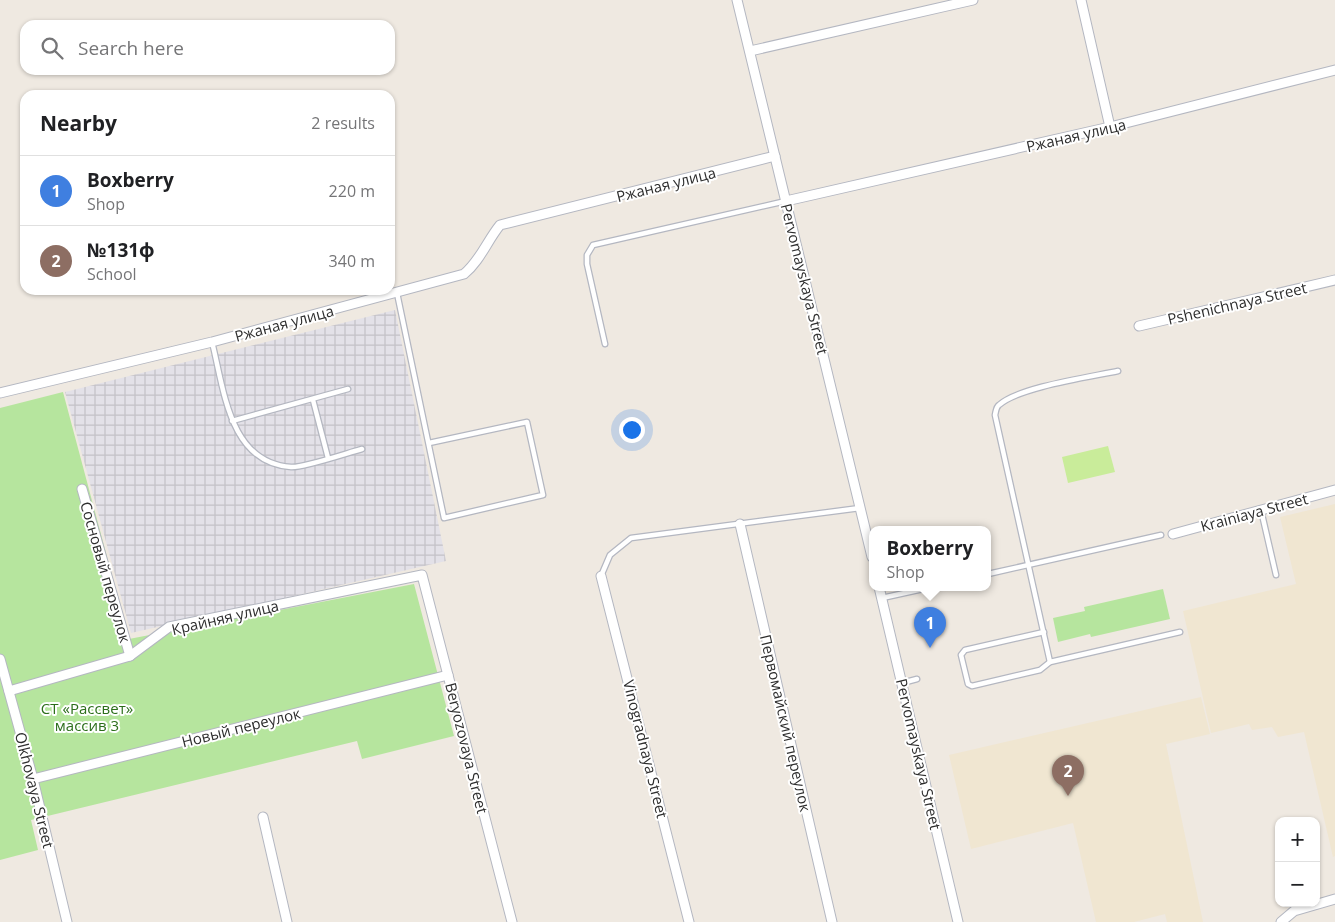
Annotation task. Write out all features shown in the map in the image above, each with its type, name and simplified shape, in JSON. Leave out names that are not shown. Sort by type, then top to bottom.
[{"type":"street","name":"Pervomayskaya Street","points":[[738,0],[869,544]]},
{"type":"street","points":[[750,51],[973,0]]},
{"type":"street","points":[[1081,0],[1110,127]]},
{"type":"street","name":"Ржаная улица","points":[[786,201],[1110,127],[1335,70]]},
{"type":"street","name":"Ржаная улица","points":[[397,293],[464,274],[476,264],[490,238],[500,225],[775,156]]},
{"type":"street","name":"Pshenichnaya Street","points":[[1138,326],[1335,280]]},
{"type":"street","name":"Ржаная улица","points":[[0,393],[212,342],[389,295]]},
{"type":"street","name":"Сосновый переулок","points":[[82,489],[130,656]]},
{"type":"street","name":"Krainiaya Street","points":[[1173,534],[1335,490]]},
{"type":"street","name":"Первомайский переулок","points":[[740,524],[832,922]]},
{"type":"street","name":"Крайняя улица","points":[[9,691],[130,656],[169,627],[422,575]]},
{"type":"street","name":"Beryozovaya Street","points":[[422,575],[512,922]]},
{"type":"street","name":"Vinogradnaya Street","points":[[601,576],[690,922]]},
{"type":"street","name":"Pervomayskaya Street","points":[[880,591],[958,922]]},
{"type":"street","name":"Olkhovaya Street","points":[[0,659],[33,779],[67,922]]},
{"type":"street","name":"Новый переулок","points":[[33,779],[448,675]]},
{"type":"street","points":[[263,818],[287,922]]},
{"type":"street","points":[[1281,922],[1294,911],[1335,899]]},
{"type":"lane","points":[[605,344],[587,264],[587,255],[594,245],[786,201]]},
{"type":"lane","points":[[397,293],[444,518],[543,494],[527,422],[429,443]]},
{"type":"lane","points":[[212,342],[232,421],[245,444],[259,458],[292,468],[362,449]]},
{"type":"lane","points":[[1050,662],[995,415],[996,410],[999,405],[1019,393],[1118,371]]},
{"type":"lane","points":[[232,421],[348,390]]},
{"type":"lane","points":[[313,400],[328,458]]},
{"type":"lane","points":[[601,576],[610,555],[631,538],[861,508]]},
{"type":"lane","points":[[1261,510],[1276,575]]},
{"type":"lane","points":[[991,573],[1160,535]]},
{"type":"lane","points":[[882,598],[914,591]]},
{"type":"lane","points":[[1044,632],[965,650],[961,655],[968,684],[972,686],[1040,670],[1050,662],[1180,632]]},
{"type":"lane","points":[[902,683],[917,679]]},
{"type":"shaded area","points":[[395,310],[446,561],[131,633],[65,392]]},
{"type":"shaded area","points":[[1335,504],[1335,856],[1333,857],[1304,732],[1278,737],[1272,727],[1252,730],[1249,724],[1211,733],[1183,611],[1296,584],[1280,517]]},
{"type":"shaded area","points":[[1201,697],[1210,734],[1166,744],[1203,922],[1167,922],[1165,914],[1134,922],[1096,922],[1073,823],[971,849],[949,755]]},
{"type":"green space","name":"СТ «Рассвет» массив 3","points":[[63,392],[129,639],[414,584],[454,736],[362,759],[357,741],[31,820],[38,850],[0,860],[0,408]]},
{"type":"green space","points":[[1108,446],[1115,472],[1068,483],[1062,457]]},
{"type":"green space","points":[[1163,589],[1170,619],[1091,637],[1090,634],[1058,642],[1053,618],[1085,611],[1084,607]]},
{"type":"place","name":"Boxberry","points":[[930,648]]},
{"type":"place","name":"№131ф","points":[[1068,796]]}]
